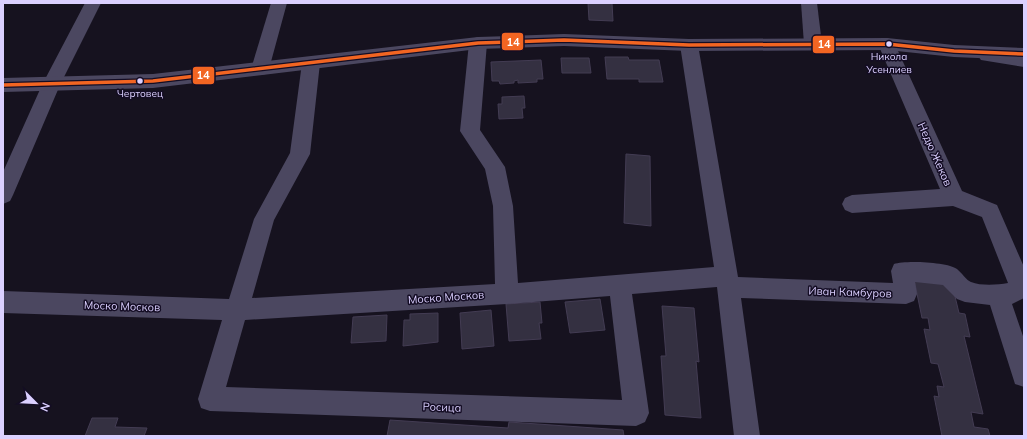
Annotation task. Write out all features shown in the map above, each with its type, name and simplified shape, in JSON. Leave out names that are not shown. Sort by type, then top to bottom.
[{"type":"street","points":[[3,195],[51,85],[93,3]]},
{"type":"street","points":[[260,69],[279,3]]},
{"type":"street","points":[[809,3],[813,44]]},
{"type":"street","points":[[3,85],[51,85],[153,81],[478,43],[564,40],[689,45],[887,44],[954,51],[1024,61]]},
{"type":"street","points":[[478,43],[470,131],[495,167],[503,206],[507,294]]},
{"type":"street","name":"Недю Жеков","points":[[887,44],[954,197],[990,211],[1021,286],[1012,293],[998,295]]},
{"type":"street","points":[[689,45],[728,282],[747,436]]},
{"type":"street","points":[[954,51],[1024,54]]},
{"type":"street","points":[[236,310],[264,219],[300,154],[311,63]]},
{"type":"street","points":[[852,204],[954,197]]},
{"type":"street","name":"Иван Камбуров","points":[[728,282],[906,294],[902,271],[949,276],[965,292],[998,295]]},
{"type":"street","name":"Моско Москов","points":[[3,302],[236,310],[507,294],[620,285],[728,282]]},
{"type":"street","name":"Росица","points":[[236,310],[210,399],[636,413],[620,285]]},
{"type":"street","points":[[998,295],[1024,375]]},
{"type":"building","points":[[588,3],[612,3],[613,21],[589,20]]},
{"type":"building","points":[[605,57],[628,57],[629,60],[659,60],[663,82],[639,82],[639,79],[607,79]]},
{"type":"building","points":[[561,58],[589,58],[591,73],[562,73]]},
{"type":"building","points":[[541,60],[543,79],[537,79],[537,82],[518,83],[518,80],[514,81],[514,83],[500,84],[499,81],[492,81],[491,62]]},
{"type":"building","points":[[524,96],[525,108],[522,108],[523,118],[499,119],[498,104],[502,104],[502,97]]},
{"type":"building","points":[[626,154],[650,156],[651,226],[624,223]]},
{"type":"building","points":[[914,279],[952,284],[959,313],[965,314],[970,337],[964,336],[983,414],[971,412],[974,427],[988,429],[990,436],[942,436],[934,396],[939,397],[937,386],[944,387],[938,364],[931,363],[924,329],[930,330],[928,318],[922,318]]},
{"type":"building","points":[[600,299],[605,330],[570,333],[565,302]]},
{"type":"building","points":[[540,302],[542,323],[539,323],[541,339],[509,341],[506,304]]},
{"type":"building","points":[[662,306],[694,308],[699,362],[696,361],[701,418],[665,415],[661,356],[666,356]]},
{"type":"building","points":[[491,310],[494,346],[462,349],[460,313]]},
{"type":"building","points":[[438,313],[438,342],[403,346],[404,320],[410,320],[410,314]]},
{"type":"building","points":[[387,315],[386,341],[351,343],[353,317]]},
{"type":"building","points":[[92,418],[118,418],[115,427],[147,428],[144,436],[85,436]]},
{"type":"building","points":[[390,420],[508,428],[509,422],[623,430],[624,436],[387,436]]},
{"type":"transit line","name":"14","points":[[3,85],[153,81],[478,43],[564,40],[689,45],[887,44],[954,51],[1024,54]]},
{"type":"place","name":"Никола Усенлиев","points":[[889,44]]},
{"type":"place","name":"Чертовец","points":[[140,81]]}]
